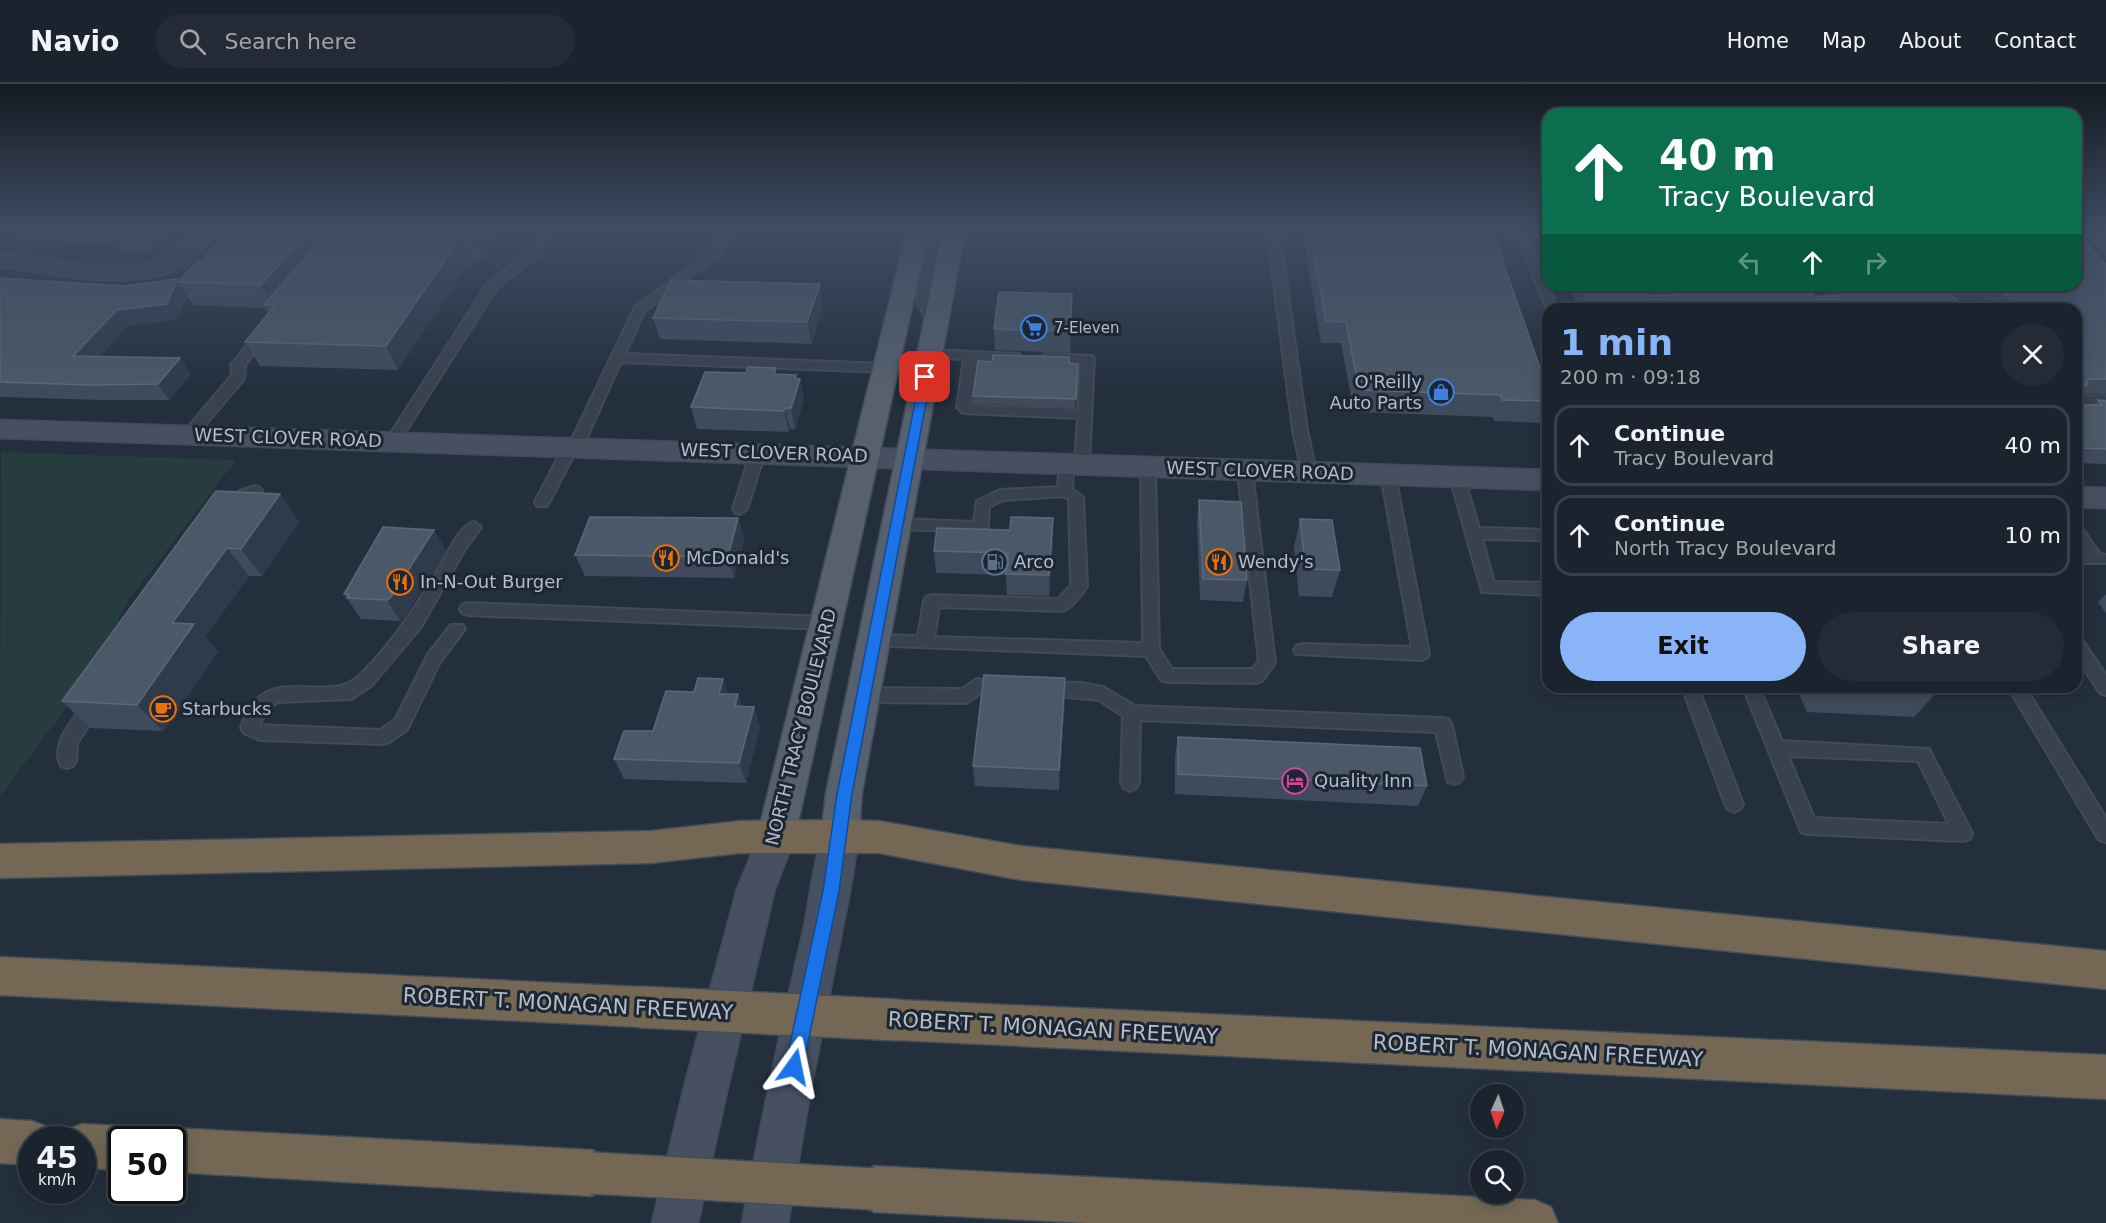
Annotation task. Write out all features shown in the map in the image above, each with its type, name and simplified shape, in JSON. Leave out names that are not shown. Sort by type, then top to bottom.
[{"type":"highway","points":[[0,861],[651,847],[740,837],[879,837],[1021,863],[2106,970]]},
{"type":"highway","name":"ROBERT T. MONAGAN FREEWAY","points":[[0,976],[2106,1077]]},
{"type":"highway","points":[[0,1141],[18,1142]]},
{"type":"highway","points":[[186,1151],[1535,1223]]},
{"type":"main road","name":"NORTH TRACY BOULEVARD","points":[[776,837],[906,283]]},
{"type":"main road","points":[[840,836],[844,794],[943,283]]},
{"type":"street","points":[[1962,291],[1972,303]]},
{"type":"street","points":[[2082,404],[2106,405]]},
{"type":"street","name":"WEST CLOVER ROAD","points":[[0,429],[910,457],[1148,468],[1542,480]]},
{"type":"street","points":[[2082,497],[2106,498]]},
{"type":"street","points":[[765,1223],[789,1089],[831,891],[840,836]]},
{"type":"street","name":"NORTH TRACY BOULEVARD","points":[[675,1223],[706,1087],[754,900],[776,837]]},
{"type":"lane","points":[[392,442],[496,283]]},
{"type":"lane","points":[[542,502],[572,448],[639,310],[675,283]]},
{"type":"lane","points":[[927,283],[923,301],[935,325]]},
{"type":"lane","points":[[1280,283],[1300,430],[1309,472]]},
{"type":"lane","points":[[189,435],[239,376],[238,365],[275,320]]},
{"type":"lane","points":[[930,354],[1088,359],[1085,414],[1065,491]]},
{"type":"lane","points":[[971,355],[964,407],[968,410],[1085,414]]},
{"type":"lane","points":[[616,358],[886,368]]},
{"type":"lane","points":[[740,509],[758,452]]},
{"type":"lane","points":[[1148,468],[1151,650],[1167,675],[1256,676],[1267,663],[1245,471]]},
{"type":"lane","points":[[1302,650],[1421,654],[1388,475]]},
{"type":"lane","points":[[1457,477],[1488,588],[1542,589]]},
{"type":"lane","points":[[225,520],[245,494],[255,491]]},
{"type":"lane","points":[[897,524],[981,526],[982,504],[1000,495],[1065,491],[1076,496],[1078,585],[1062,605],[932,602],[925,641]]},
{"type":"lane","points":[[457,629],[434,658],[401,724],[393,733],[383,737],[372,737],[259,733],[250,728],[250,721],[263,702],[276,695],[351,692],[365,681],[415,623],[459,546],[474,527]]},
{"type":"lane","points":[[1473,533],[1542,535]]},
{"type":"lane","points":[[2082,538],[2101,559]]},
{"type":"lane","points":[[2082,558],[2101,559]]},
{"type":"lane","points":[[468,609],[827,623]]},
{"type":"lane","points":[[874,641],[1151,650]]},
{"type":"lane","points":[[2082,653],[2106,688]]},
{"type":"lane","points":[[863,694],[966,696],[976,686],[1081,690],[1103,694],[1132,713],[1443,725],[1454,777]]},
{"type":"lane","points":[[1692,693],[1734,804]]},
{"type":"lane","points":[[1753,693],[1776,748],[1808,826],[1963,833],[1923,754],[1776,748]]},
{"type":"lane","points":[[2020,693],[2106,834]]},
{"type":"lane","points":[[67,761],[68,742],[102,694]]},
{"type":"lane","points":[[1130,783],[1132,713]]},
{"type":"green space","points":[[1,452],[236,460],[127,602],[119,617],[122,633],[0,796]]},
{"type":"building","points":[[0,283],[80,283],[124,286],[175,283],[167,304],[117,310],[73,356],[180,358],[158,384],[90,385],[0,382]]},
{"type":"building","points":[[210,283],[263,283],[261,285]]},
{"type":"building","points":[[283,283],[429,283],[386,346],[245,342],[275,305],[264,305]]},
{"type":"building","points":[[670,283],[820,284],[807,322],[653,318]]},
{"type":"building","points":[[1319,283],[1510,283],[1542,374],[1542,401],[1502,400],[1501,395],[1359,390],[1346,322],[1326,321]]},
{"type":"building","points":[[2082,283],[2106,283],[2106,379],[2088,379],[2086,386],[2082,382],[2082,303],[2014,303],[2003,291],[2082,291]]},
{"type":"building","points":[[1583,291],[1646,291],[1648,296],[1677,295],[1675,291],[1811,291],[1814,296],[1842,296],[1841,291],[1948,291],[1958,303],[1588,303]]},
{"type":"building","points":[[999,292],[1072,294],[1070,331],[994,329]]},
{"type":"building","name":"7-Eleven","points":[[993,355],[1069,357],[1069,363],[1078,364],[1076,399],[973,396],[978,361],[992,362]]},
{"type":"building","points":[[748,367],[776,368],[774,374],[796,375],[795,378],[800,379],[791,408],[785,408],[784,411],[691,407],[705,372],[746,373]]},
{"type":"building","points":[[2098,400],[2106,401],[2106,449],[2082,448],[2082,405],[2102,405]]},
{"type":"building","points":[[216,491],[280,494],[241,549],[227,548],[172,623],[194,624],[137,705],[62,701]]},
{"type":"building","name":"Wendy's","points":[[1199,500],[1241,502],[1247,580],[1203,579]]},
{"type":"building","points":[[590,517],[738,518],[728,557],[575,555]]},
{"type":"building","points":[[1011,517],[1053,518],[1049,575],[1006,574],[1008,553],[934,551],[937,528],[1010,530]]},
{"type":"building","points":[[1300,519],[1332,520],[1340,570],[1306,569]]},
{"type":"building","points":[[383,527],[434,530],[391,597],[387,600],[347,598],[349,594],[344,594]]},
{"type":"building","points":[[984,675],[1065,678],[1059,770],[973,766]]},
{"type":"building","points":[[698,678],[723,679],[719,694],[738,694],[735,706],[754,707],[739,763],[614,759],[624,731],[653,731],[666,691],[694,692]]},
{"type":"building","points":[[1178,737],[1420,748],[1427,786],[1178,774]]},
{"type":"place","name":"7-Eleven","points":[[1034,328]]},
{"type":"place","name":"O'Reilly Auto Parts","points":[[1441,392]]},
{"type":"place","name":"McDonald's","points":[[666,558]]},
{"type":"place","name":"Arco","points":[[995,562]]},
{"type":"place","name":"Wendy's","points":[[1219,562]]},
{"type":"place","name":"In-N-Out Burger","points":[[400,582]]},
{"type":"place","name":"Starbucks","points":[[163,709]]},
{"type":"place","name":"Quality Inn","points":[[1295,781]]},
{"type":"route","points":[[794,1067],[831,891],[844,794],[925,377]]}]
